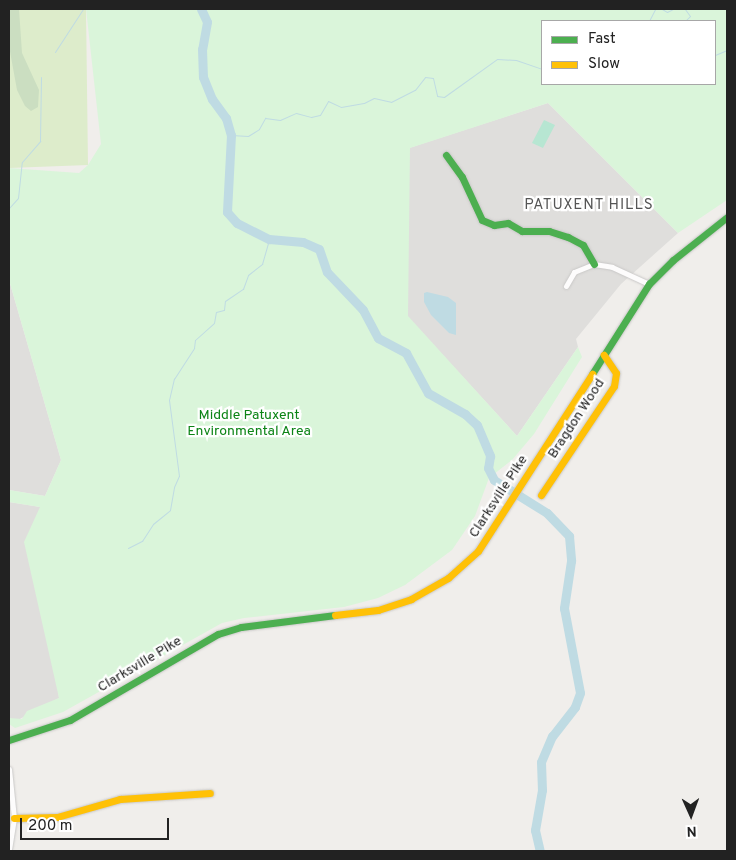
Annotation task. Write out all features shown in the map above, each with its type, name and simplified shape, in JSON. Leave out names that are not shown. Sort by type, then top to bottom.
[{"type":"main road","points":[[446,154],[462,177],[482,220],[494,225],[508,223],[522,231],[549,231],[568,237],[582,245],[594,264]]},
{"type":"main road","name":"Clarksville Pike","points":[[9,740],[70,720],[218,634],[241,627],[367,612],[411,599],[438,585],[468,562],[487,540],[649,284],[687,248],[727,217]]},
{"type":"main road","name":"Bragdon Wood","points":[[541,494],[614,386],[616,373],[604,355]]},
{"type":"main road","points":[[14,818],[57,817],[120,799],[210,793]]},
{"type":"street","points":[[566,286],[574,272],[594,264],[612,267],[649,284]]},
{"type":"street","points":[[9,769],[14,818],[9,849]]},
{"type":"shaded area","name":"PATUXENT HILLS","points":[[548,103],[678,233],[621,284],[576,339],[578,347],[517,436],[407,316],[409,148]]},
{"type":"shaded area","points":[[9,280],[61,460],[45,496],[9,490]]},
{"type":"shaded area","points":[[9,502],[40,507],[59,698],[16,721],[9,718]]},
{"type":"green space","points":[[9,9],[86,9],[88,165],[9,168]]},
{"type":"green space","points":[[9,9],[19,9],[22,53],[39,90],[38,107],[31,111],[25,106],[17,90],[9,46]]},
{"type":"green space","name":"Middle Patuxent Environmental Area","points":[[86,9],[727,9],[727,200],[678,233],[548,103],[410,148],[408,316],[517,436],[578,347],[582,357],[534,434],[512,460],[489,478],[475,516],[452,550],[405,585],[378,598],[344,607],[244,618],[222,623],[63,712],[15,728],[9,724],[9,718],[22,719],[27,711],[59,698],[24,542],[40,507],[9,502],[9,490],[45,496],[61,460],[9,280],[9,168],[79,173],[88,165],[101,144]]},
{"type":"green space","points":[[544,120],[555,125],[543,148],[532,143]]},
{"type":"water","points":[[424,293],[448,297],[456,303],[456,335],[449,333],[431,315],[424,302]]},
{"type":"waterway","points":[[55,52],[83,9]]},
{"type":"waterway","points":[[201,9],[207,22],[202,49],[203,77],[212,99],[226,118],[231,135],[227,212],[237,223],[269,239],[303,242],[319,249],[327,272],[363,310],[378,338],[406,353],[428,393],[465,414],[477,425],[490,456],[488,468],[494,480],[547,513],[569,536],[571,561],[564,608],[580,693],[575,707],[552,736],[541,762],[542,790],[535,830],[540,851]]},
{"type":"waterway","points":[[650,20],[655,9]]},
{"type":"waterway","points":[[662,9],[667,12],[673,9]]},
{"type":"waterway","points":[[685,9],[690,16],[686,20]]},
{"type":"waterway","points":[[716,55],[727,50]]},
{"type":"waterway","points":[[231,135],[248,136],[259,129],[265,118],[280,120],[296,113],[311,117],[320,115],[328,101],[341,107],[364,103],[374,98],[391,102],[415,90],[425,77],[433,78],[437,96],[444,97],[497,59],[516,60],[541,69]]},
{"type":"waterway","points":[[9,208],[18,198],[22,162],[40,141],[41,77]]},
{"type":"waterway","points":[[128,548],[142,541],[153,524],[170,510],[174,487],[179,476],[169,400],[174,379],[194,348],[195,340],[214,323],[216,312],[224,310],[225,301],[243,289],[248,275],[262,264],[269,239]]},
{"type":"traffic: fast","points":[[446,155],[462,177],[482,220],[494,225],[508,223],[522,231],[549,231],[568,237],[583,245],[594,264]]},
{"type":"traffic: fast","points":[[592,374],[649,284],[673,260],[727,217]]},
{"type":"traffic: fast","points":[[9,740],[70,720],[218,634],[241,627],[335,615]]},
{"type":"traffic: slow","points":[[541,495],[614,386],[616,373],[604,355]]},
{"type":"traffic: slow","points":[[335,615],[378,610],[411,599],[448,578],[478,551],[592,374]]},
{"type":"traffic: slow","points":[[14,818],[57,817],[120,799],[210,793]]},
{"type":"district","name":"PATUXENT HILLS","points":[[589,206]]}]
